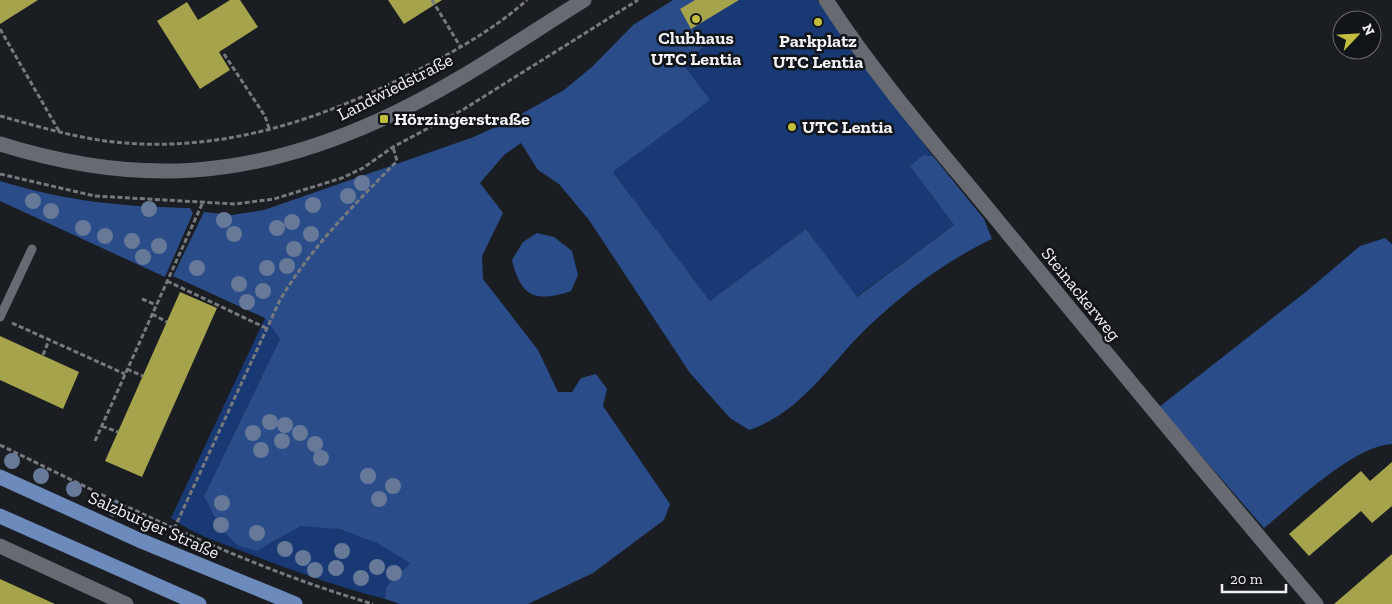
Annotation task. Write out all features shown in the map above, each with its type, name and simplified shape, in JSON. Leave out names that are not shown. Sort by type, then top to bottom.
[{"type":"main road","name":"Salzburger Straße","points":[[0,476],[148,543],[295,604]]},
{"type":"main road","points":[[0,516],[199,604]]},
{"type":"street","name":"Landwiedstraße","points":[[0,144],[61,161],[125,171],[179,172],[225,168],[268,159],[314,146],[384,119],[438,90],[584,0]]},
{"type":"street","name":"Steinackerweg","points":[[826,0],[847,33],[923,129],[1104,351],[1316,604]]},
{"type":"street","points":[[0,546],[126,604]]},
{"type":"lane","points":[[0,317],[32,249]]},
{"type":"path","points":[[432,0],[460,46]]},
{"type":"path","points":[[0,116],[59,131],[114,142],[179,143],[210,141],[270,131],[334,110],[374,92],[460,46],[527,0]]},
{"type":"path","points":[[174,530],[280,300],[299,267],[328,233],[397,160],[393,147],[464,109],[638,0]]},
{"type":"path","points":[[0,29],[59,131]]},
{"type":"path","points":[[224,54],[265,116],[270,131]]},
{"type":"path","points":[[95,441],[203,202]]},
{"type":"path","points":[[167,281],[266,328]]},
{"type":"path","points":[[142,299],[156,305]]},
{"type":"path","points":[[152,314],[167,322]]},
{"type":"path","points":[[0,317],[125,374]]},
{"type":"path","points":[[43,355],[49,340]]},
{"type":"path","points":[[127,369],[143,376]]},
{"type":"path","points":[[102,426],[118,432]]},
{"type":"path","points":[[0,444],[174,530],[338,594],[373,604]]},
{"type":"shaded area","points":[[673,0],[695,0],[680,10],[704,47],[682,63],[710,100],[613,172],[710,301],[806,229],[857,297],[954,225],[910,166],[923,155],[933,156],[984,219],[992,239],[960,256],[913,288],[856,338],[801,398],[768,422],[749,430],[730,418],[690,373],[589,220],[559,184],[538,170],[521,143],[504,155],[480,183],[503,213],[482,256],[483,279],[538,350],[558,392],[572,392],[581,378],[596,374],[607,389],[603,406],[670,504],[664,520],[593,573],[528,604],[400,604],[385,599],[386,587],[410,563],[377,543],[339,529],[301,526],[256,551],[237,545],[220,527],[204,496],[280,339],[265,318],[173,276],[204,212],[232,215],[264,210],[471,138],[509,121],[564,90],[593,66],[633,25]]},
{"type":"shaded area","name":"UTC Lentia","points":[[695,0],[817,0],[933,156],[923,155],[910,166],[954,225],[856,297],[806,229],[710,301],[613,172],[709,100],[682,63],[704,47],[680,9]]},
{"type":"shaded area","points":[[0,181],[47,194],[94,202],[190,208],[193,213],[165,277],[0,201]]},
{"type":"shaded area","points":[[537,233],[554,237],[572,251],[578,275],[571,291],[558,295],[539,296],[531,294],[520,282],[512,260],[523,242]]},
{"type":"shaded area","points":[[1385,238],[1392,244],[1392,444],[1377,447],[1360,454],[1343,465],[1325,477],[1264,528],[1159,407],[1307,291],[1360,246]]},
{"type":"shaded area","points":[[265,318],[280,339],[204,496],[275,541],[299,527],[315,526],[330,527],[344,531],[387,548],[410,563],[386,587],[385,599],[333,584],[264,560],[199,534],[171,518]]},
{"type":"building","points":[[0,0],[38,0],[0,24]]},
{"type":"building","points":[[230,0],[240,0],[258,27],[219,52],[230,70],[200,89],[157,21],[187,2],[198,20]]},
{"type":"building","points":[[388,0],[442,0],[404,24]]},
{"type":"building","name":"Clubhaus UTC Lentia","points":[[695,0],[739,0],[691,29],[680,9]]},
{"type":"building","points":[[180,292],[217,308],[142,477],[105,461]]},
{"type":"building","points":[[0,336],[79,372],[63,409],[0,380]]},
{"type":"building","points":[[1392,462],[1392,506],[1372,523],[1361,511],[1309,556],[1289,534],[1361,471],[1370,481]]},
{"type":"building","points":[[1392,554],[1392,604],[1334,604]]},
{"type":"building","points":[[0,579],[55,604],[0,604]]},
{"type":"place","name":"Clubhaus UTC Lentia","points":[[696,19]]},
{"type":"place","name":"Parkplatz UTC Lentia","points":[[818,22]]},
{"type":"place","name":"Hörzingerstraße","points":[[384,119]]},
{"type":"place","name":"UTC Lentia","points":[[792,127]]}]
